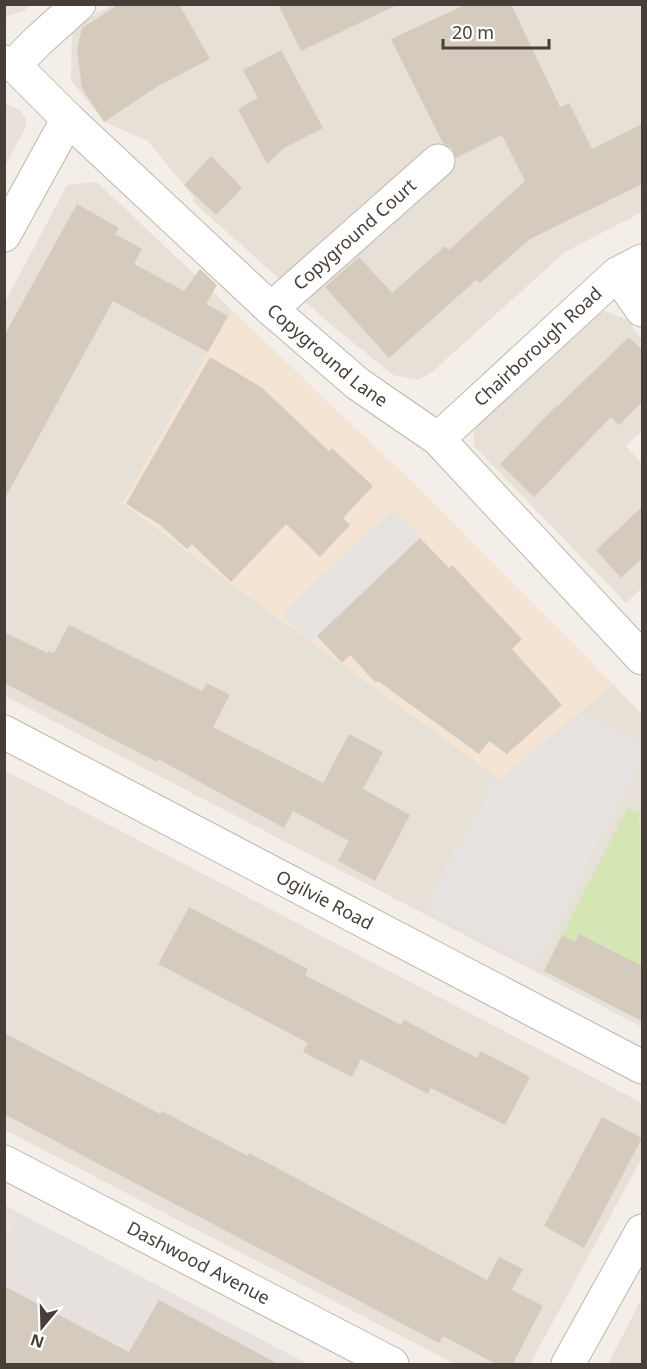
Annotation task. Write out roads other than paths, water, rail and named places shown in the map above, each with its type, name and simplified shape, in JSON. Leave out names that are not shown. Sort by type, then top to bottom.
[{"type":"street","points":[[9,64],[80,4]]},
{"type":"street","name":"Copyground Lane","points":[[9,64],[271,309],[358,384],[438,439],[642,658]]},
{"type":"street","points":[[4,235],[68,119]]},
{"type":"street","name":"Copyground Court","points":[[271,309],[438,161]]},
{"type":"street","points":[[630,267],[642,310]]},
{"type":"street","name":"Chairborough Road","points":[[438,439],[630,267]]},
{"type":"street","name":"Ogilvie Road","points":[[4,732],[642,1067]]},
{"type":"street","name":"Dashwood Avenue","points":[[4,1162],[392,1365]]},
{"type":"street","points":[[568,1365],[642,1231]]}]
